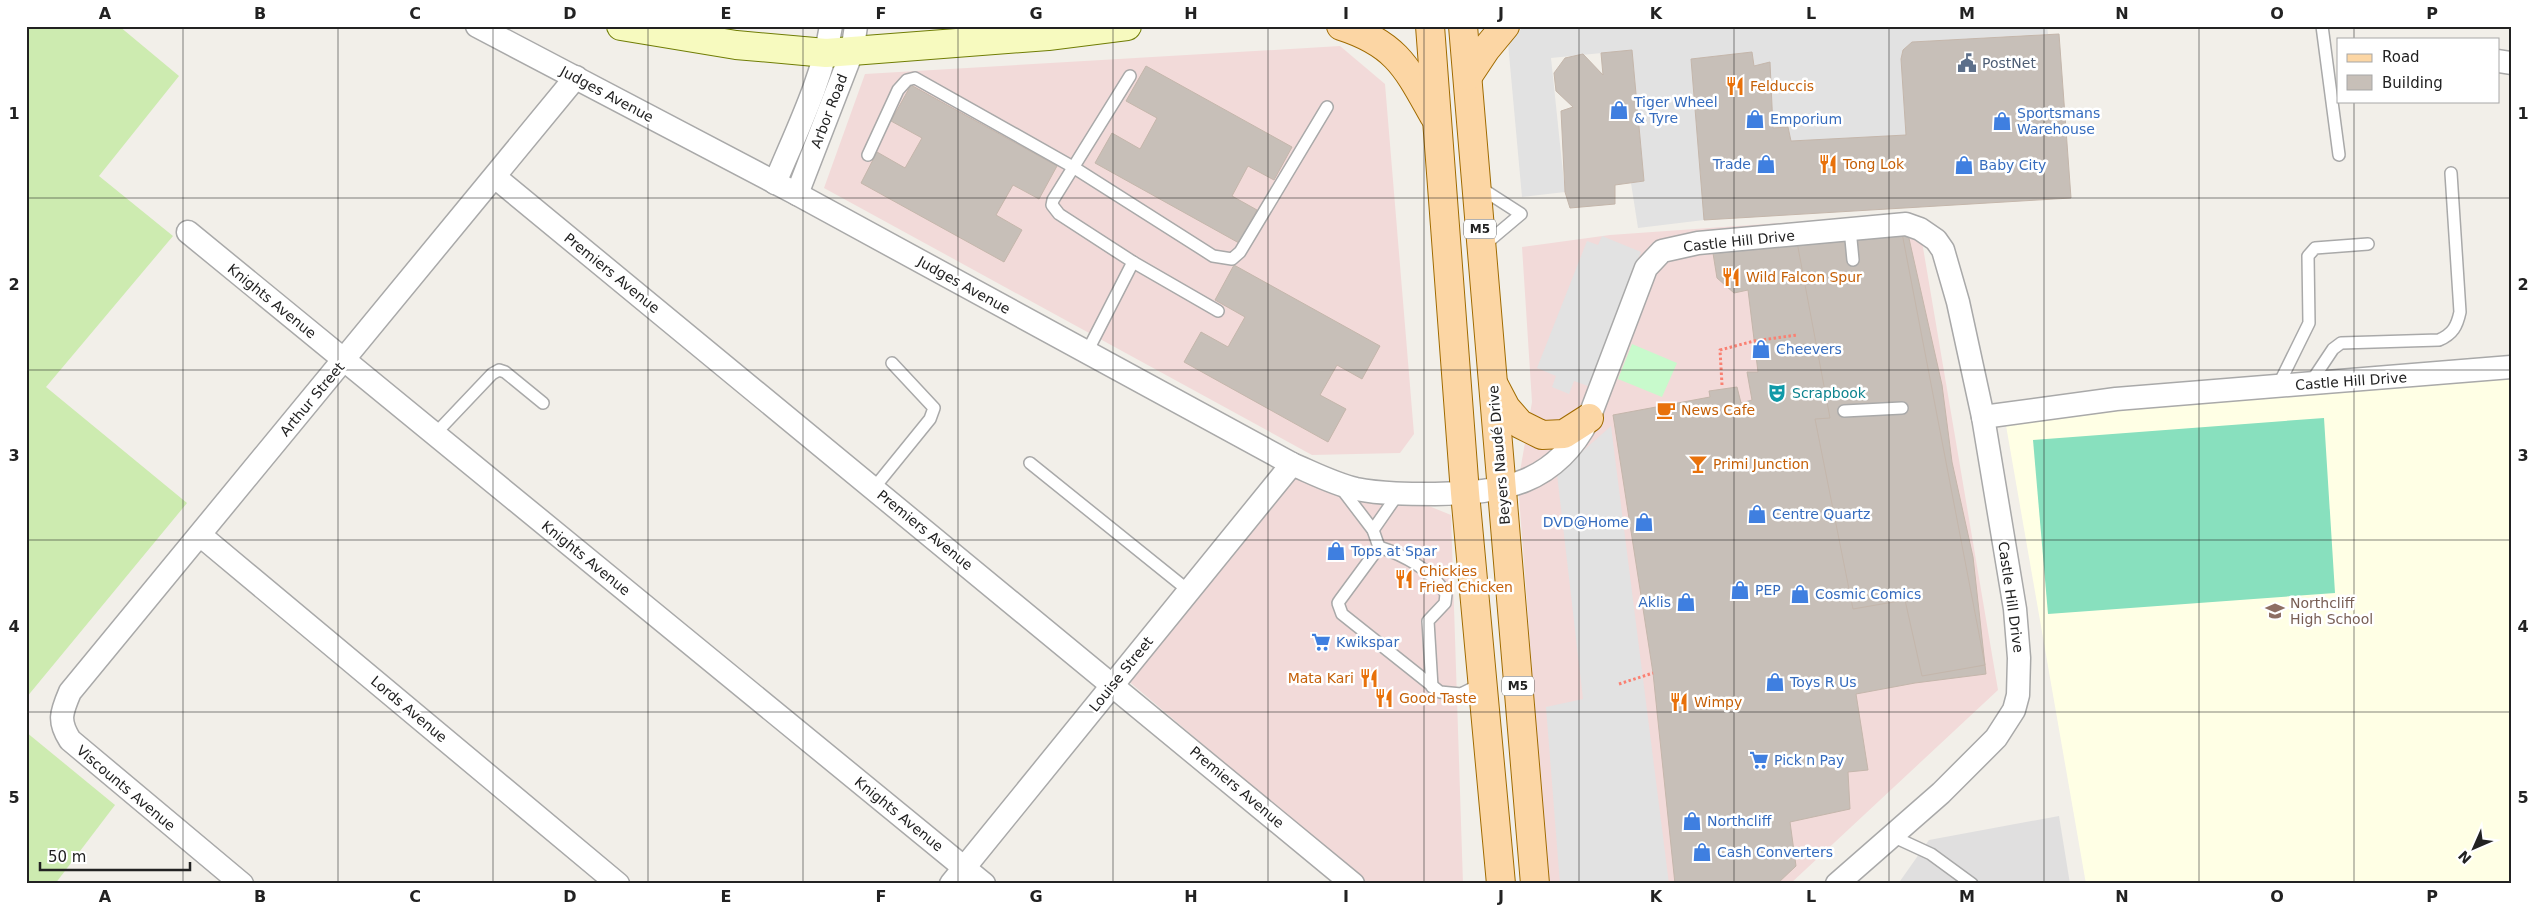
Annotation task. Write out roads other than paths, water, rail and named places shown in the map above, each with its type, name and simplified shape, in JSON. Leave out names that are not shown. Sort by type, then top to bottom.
[{"type":"main road","points":[[621,26],[736,46],[1048,36],[1127,26]]},
{"type":"main road","points":[[1341,26],[1371,36],[1388,50],[1411,76],[1438,124]]},
{"type":"main road","name":"M5","points":[[1430,26],[1464,493],[1484,683],[1501,884]]},
{"type":"main road","name":"Beyers Naudé Drive","points":[[1463,26],[1535,884]]},
{"type":"main road","points":[[1468,76],[1486,49],[1505,26]]},
{"type":"main road","points":[[1492,382],[1506,408],[1520,424],[1542,435],[1564,434],[1589,418]]},
{"type":"street","name":"Judges Avenue","points":[[477,26],[797,194],[1292,464],[1338,484],[1376,492],[1398,494],[1464,493]]},
{"type":"street","name":"Arbor Road","points":[[831,26],[845,44]]},
{"type":"street","name":"Arbor Road","points":[[775,183],[845,44]]},
{"type":"street","name":"Arbor Road","points":[[797,194],[845,44]]},
{"type":"street","name":"Arthur Street","points":[[61,726],[63,708],[70,692],[576,77]]},
{"type":"street","name":"Premiers Avenue","points":[[495,177],[1113,684],[1353,884]]},
{"type":"street","name":"Castle Hill Drive","points":[[1464,493],[1501,489],[1544,471],[1564,457],[1579,439],[1589,418],[1646,268],[1657,254],[1668,249],[1698,244],[1906,224],[1920,229],[1936,240],[1943,250],[1958,302],[1983,417],[2015,609],[2019,658],[2018,695],[2014,710],[1996,738],[1941,793],[1837,884]]},
{"type":"street","name":"Knights Avenue","points":[[188,232],[435,434],[957,876],[984,884]]},
{"type":"street","name":"Castle Hill Drive","points":[[1983,417],[2116,399],[2511,367]]},
{"type":"street","name":"Louise Street","points":[[957,876],[1292,464]]},
{"type":"street","name":"Lords Avenue","points":[[200,535],[618,884]]},
{"type":"street","name":"Viscounts Avenue","points":[[61,726],[70,740],[87,756],[242,884]]},
{"type":"lane","points":[[2322,26],[2339,154]]},
{"type":"lane","points":[[1130,76],[1053,200],[1052,205],[1065,218],[1133,262],[1218,311]]},
{"type":"lane","points":[[868,155],[898,90],[906,80],[915,78],[1074,167],[1213,256],[1232,259],[1240,252],[1327,107]]},
{"type":"lane","points":[[2310,384],[2333,349],[2341,343],[2439,340],[2450,336],[2457,326],[2460,312],[2451,173]]},
{"type":"lane","points":[[1476,185],[1521,214],[1482,247]]},
{"type":"lane","points":[[1850,229],[1853,260]]},
{"type":"lane","points":[[2278,386],[2309,324],[2308,256],[2310,252],[2315,248],[2368,244]]},
{"type":"lane","points":[[1087,352],[1133,262]]},
{"type":"lane","points":[[874,488],[930,419],[934,408],[892,363]]},
{"type":"lane","points":[[435,434],[492,374],[499,370],[505,372],[543,403]]},
{"type":"lane","points":[[1844,411],[1902,408]]},
{"type":"lane","points":[[1030,463],[1189,591]]},
{"type":"lane","points":[[1338,484],[1373,530],[1379,547],[1409,559],[1444,591],[1447,597],[1445,603],[1428,622],[1432,687]]},
{"type":"lane","points":[[1373,530],[1398,494]]},
{"type":"lane","points":[[1379,547],[1340,600],[1339,610],[1347,620],[1440,692],[1457,695],[1484,683]]},
{"type":"lane","points":[[1892,836],[1931,854],[1972,884]]},
{"type":"place","name":"PostNet","points":[[1967,63]]},
{"type":"place","name":"Felduccis","points":[[1735,86]]},
{"type":"place","name":"Tiger Wheel & Tyre","points":[[1619,110]]},
{"type":"place","name":"Emporium","points":[[1755,119]]},
{"type":"place","name":"Sportsmans Warehouse","points":[[2002,121]]},
{"type":"place","name":"Trade","points":[[1766,164]]},
{"type":"place","name":"Tong Lok","points":[[1828,164]]},
{"type":"place","name":"Baby City","points":[[1964,165]]},
{"type":"place","name":"Wild Falcon Spur","points":[[1731,277]]},
{"type":"place","name":"Cheevers","points":[[1761,349]]},
{"type":"place","name":"Scrapbook","points":[[1777,393]]},
{"type":"place","name":"News Cafe","points":[[1666,410]]},
{"type":"place","name":"Primi Junction","points":[[1698,464]]},
{"type":"place","name":"Centre Quartz","points":[[1757,514]]},
{"type":"place","name":"DVD@Home","points":[[1644,522]]},
{"type":"place","name":"Tops at Spar","points":[[1336,551]]},
{"type":"place","name":"Chickies Fried Chicken","points":[[1404,579]]},
{"type":"place","name":"PEP","points":[[1740,590]]},
{"type":"place","name":"Cosmic Comics","points":[[1800,594]]},
{"type":"place","name":"Aklis","points":[[1686,602]]},
{"type":"place","name":"Northcliff High School","points":[[2275,611]]},
{"type":"place","name":"Kwikspar","points":[[1321,642]]},
{"type":"place","name":"Mata Kari","points":[[1369,678]]},
{"type":"place","name":"Toys R Us","points":[[1775,682]]},
{"type":"place","name":"Good Taste","points":[[1384,698]]},
{"type":"place","name":"Wimpy","points":[[1679,702]]},
{"type":"place","name":"Pick n Pay","points":[[1759,760]]},
{"type":"place","name":"Northcliff","points":[[1692,821]]},
{"type":"place","name":"Cash Converters","points":[[1702,852]]}]
